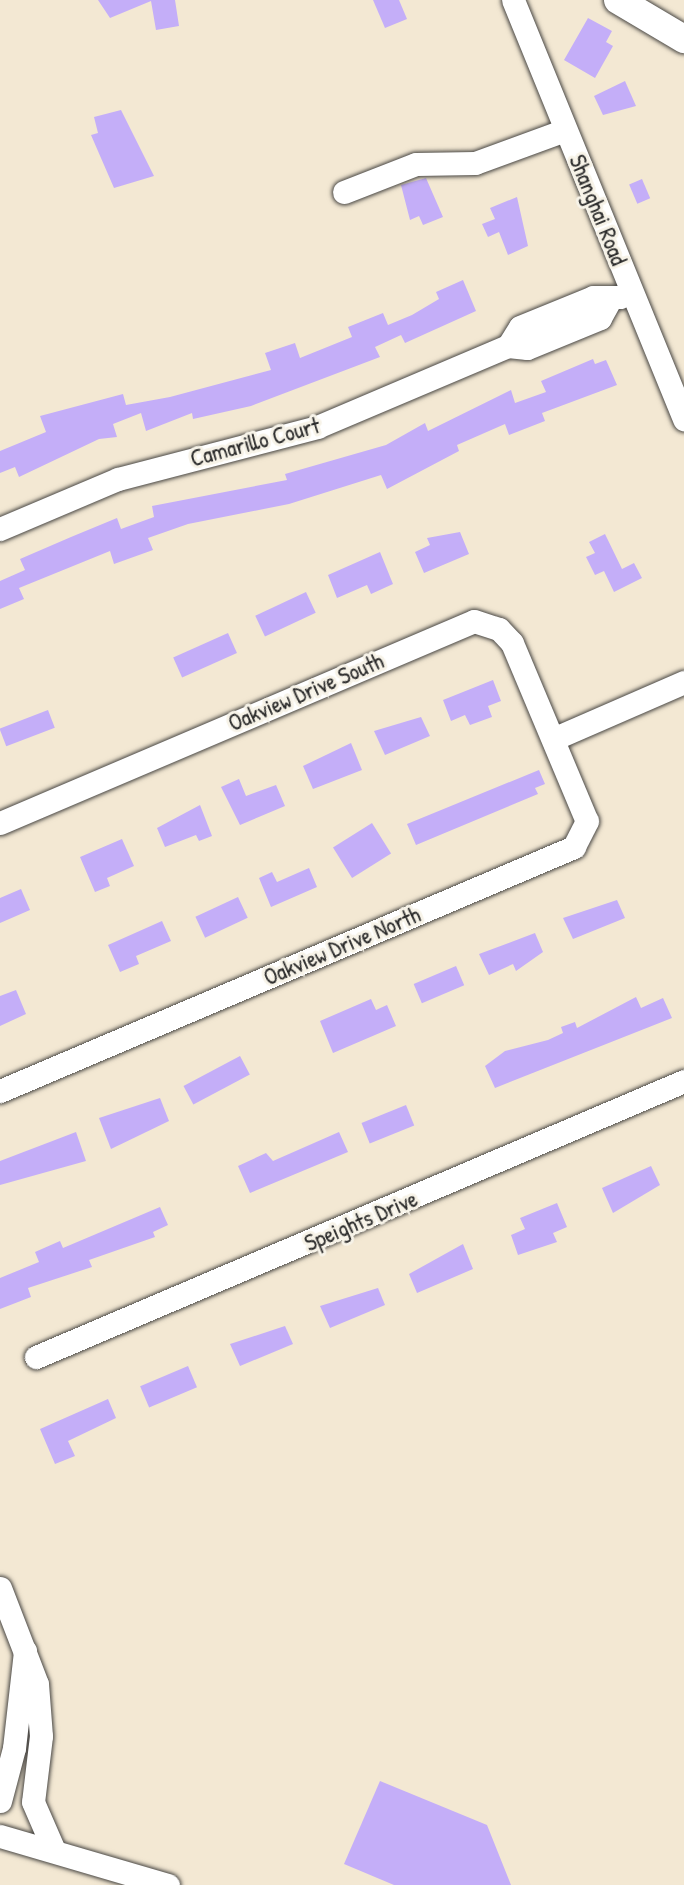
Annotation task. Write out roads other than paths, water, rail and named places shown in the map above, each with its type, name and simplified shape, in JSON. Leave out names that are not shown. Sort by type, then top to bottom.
[{"type":"main road","points":[[618,0],[684,40]]},
{"type":"street","name":"Shanghai Road","points":[[513,0],[684,420]]},
{"type":"street","points":[[344,192],[416,164],[475,163],[565,130]]},
{"type":"street","name":"Camarillo Court","points":[[0,529],[118,479],[317,427],[508,346],[520,327],[593,298],[609,302],[632,292]]},
{"type":"street","name":"Oakview Drive South","points":[[0,823],[474,621],[510,639],[554,739]]},
{"type":"street","points":[[554,739],[684,682]]},
{"type":"street","name":"Oakview Drive North","points":[[0,1091],[574,847],[587,821],[554,739]]},
{"type":"street","name":"Speights Drive","points":[[36,1357],[684,1081]]},
{"type":"street","points":[[0,1588],[24,1651],[41,1711],[33,1802],[53,1848]]},
{"type":"street","points":[[0,1801],[14,1748],[24,1651]]},
{"type":"street","points":[[0,1836],[53,1848],[168,1885]]}]
